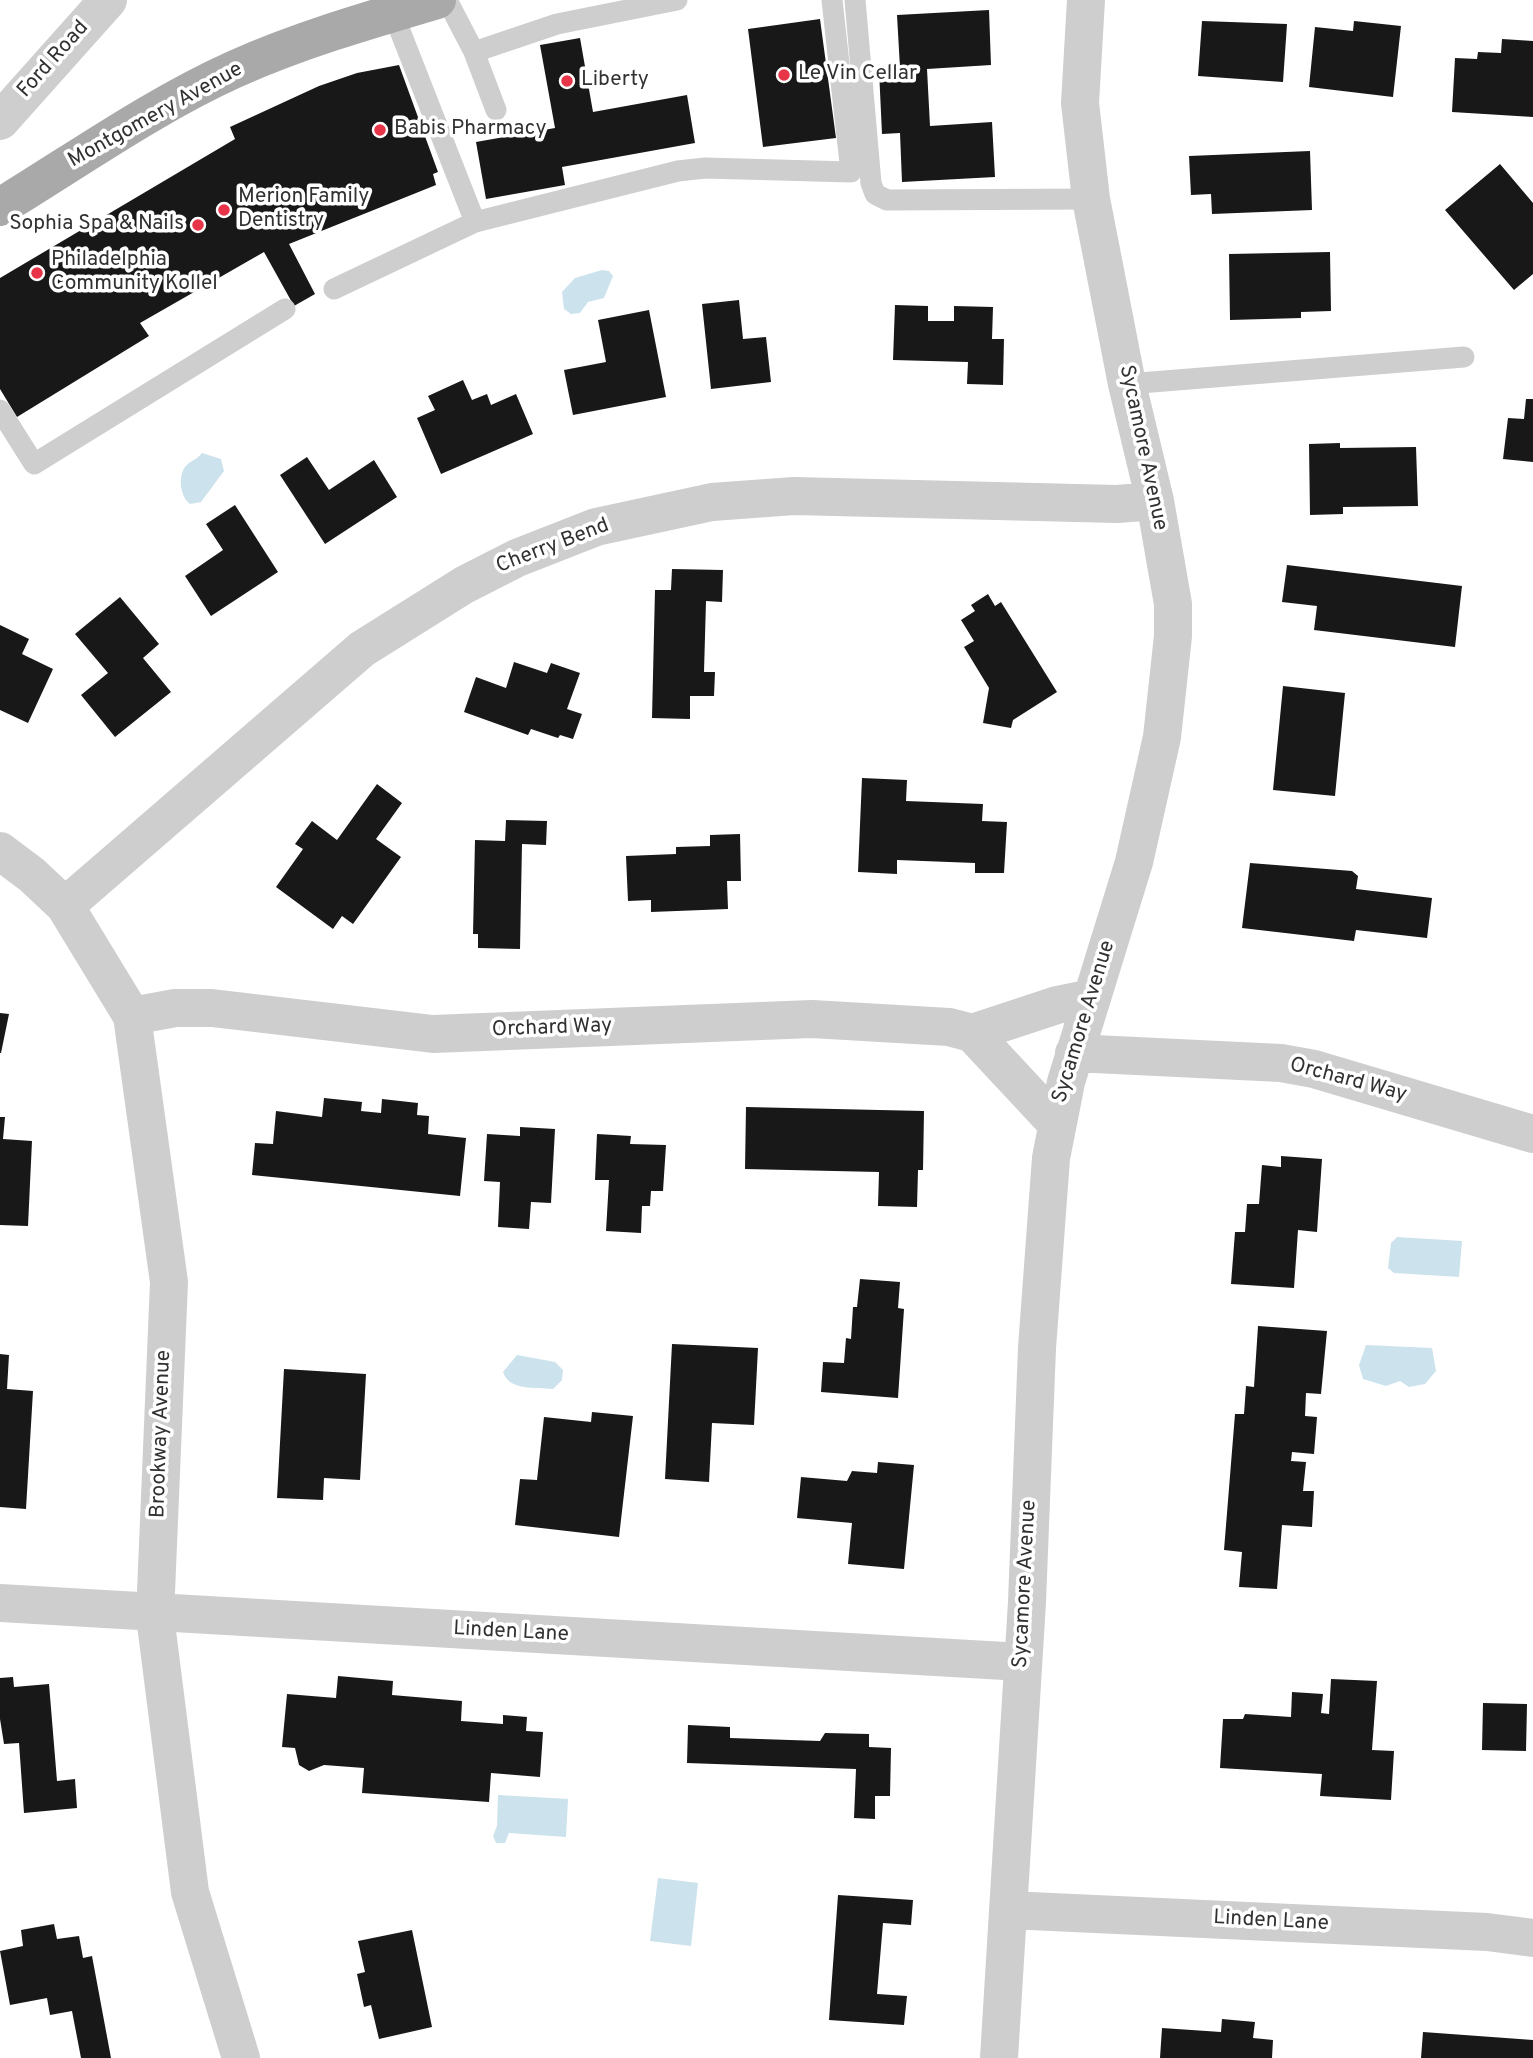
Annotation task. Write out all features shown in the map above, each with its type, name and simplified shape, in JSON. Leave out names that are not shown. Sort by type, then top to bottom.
[{"type":"main road","name":"Montgomery Avenue","points":[[0,206],[151,114],[234,70],[284,49],[438,0]]},
{"type":"street","name":"Ford Road","points":[[0,121],[108,0]]},
{"type":"street","name":"Sycamore Avenue","points":[[999,2058],[1037,1349],[1056,1123],[1074,1053],[1134,862],[1162,737],[1173,604],[1155,500],[1127,384],[1091,200],[1080,103],[1086,0]]},
{"type":"street","name":"Cherry Bend","points":[[65,906],[362,649],[464,585],[517,558],[596,527],[712,502],[794,495],[1117,504],[1155,500]]},
{"type":"street","name":"Brookway Avenue","points":[[0,851],[32,875],[65,906],[132,1016],[169,1282],[155,1613],[190,1892],[241,2058]]},
{"type":"street","name":"Orchard Way","points":[[132,1016],[175,1008],[212,1008],[433,1034],[812,1019],[949,1027],[972,1033],[1057,1005],[1091,998]]},
{"type":"street","points":[[972,1033],[1056,1123]]},
{"type":"street","name":"Orchard Way","points":[[1074,1053],[1281,1063],[1314,1069],[1533,1134]]},
{"type":"street","name":"Linden Lane","points":[[0,1603],[1022,1662]]},
{"type":"street","name":"Linden Lane","points":[[1008,1910],[1487,1932],[1533,1938]]},
{"type":"lane","points":[[447,0],[474,52],[496,110]]},
{"type":"lane","points":[[474,52],[611,6],[677,0]]},
{"type":"lane","points":[[334,289],[475,222],[678,171],[705,168],[851,172],[832,0]]},
{"type":"lane","points":[[855,0],[871,183],[875,194],[887,200],[1091,200]]},
{"type":"lane","points":[[393,13],[475,222]]},
{"type":"lane","points":[[0,410],[34,464],[285,309]]},
{"type":"lane","points":[[1127,384],[1464,357]]},
{"type":"water","points":[[602,270],[609,271],[613,276],[604,298],[588,302],[580,313],[571,314],[564,309],[562,292],[575,278]]},
{"type":"water","points":[[202,453],[221,459],[224,471],[201,502],[190,504],[182,490],[181,477],[185,467]]},
{"type":"water","points":[[1397,1237],[1462,1241],[1459,1277],[1394,1273],[1388,1268],[1391,1243]]},
{"type":"water","points":[[1366,1345],[1432,1348],[1436,1371],[1425,1384],[1409,1387],[1400,1381],[1386,1386],[1363,1379],[1359,1365]]},
{"type":"water","points":[[517,1355],[555,1362],[563,1370],[562,1380],[553,1389],[524,1387],[511,1382],[503,1372]]},
{"type":"water","points":[[498,1795],[568,1799],[566,1837],[509,1833],[505,1843],[496,1843],[493,1836],[497,1826]]},
{"type":"water","points":[[658,1878],[698,1883],[691,1946],[650,1941]]},
{"type":"building","points":[[989,10],[991,65],[927,69],[930,126],[992,122],[995,177],[902,182],[900,133],[882,134],[879,70],[900,68],[897,15]]},
{"type":"building","points":[[820,19],[836,138],[763,147],[748,29]]},
{"type":"building","points":[[1202,21],[1287,24],[1283,82],[1198,76]]},
{"type":"building","points":[[1354,21],[1401,26],[1393,97],[1309,87],[1315,27],[1353,31]]},
{"type":"building","points":[[580,38],[593,112],[687,95],[695,143],[562,167],[565,185],[486,199],[476,142],[555,128],[540,45]]},
{"type":"building","points":[[1502,39],[1533,41],[1533,117],[1452,112],[1455,58],[1477,59],[1478,52],[1501,53]]},
{"type":"building","points":[[399,65],[438,172],[433,174],[436,185],[289,244],[315,294],[294,306],[264,252],[140,323],[149,336],[17,417],[0,389],[0,278],[235,139],[230,127],[319,86],[357,73]]},
{"type":"building","points":[[1310,151],[1312,210],[1212,214],[1211,194],[1191,195],[1189,156]]},
{"type":"building","points":[[1500,164],[1533,203],[1533,274],[1514,290],[1445,210]]},
{"type":"building","points":[[1330,252],[1331,311],[1301,312],[1301,318],[1230,320],[1229,254]]},
{"type":"building","points":[[739,300],[743,339],[766,337],[771,382],[711,389],[702,304]]},
{"type":"building","points":[[895,305],[928,306],[928,321],[954,321],[954,306],[993,307],[992,339],[1004,339],[1003,385],[967,384],[968,362],[893,360]]},
{"type":"building","points":[[649,310],[666,397],[573,415],[564,370],[606,362],[598,320]]},
{"type":"building","points":[[463,380],[472,400],[487,394],[491,405],[516,394],[533,434],[441,474],[417,418],[435,410],[428,396]]},
{"type":"building","points":[[1526,399],[1533,399],[1533,462],[1503,459],[1508,418],[1524,419]]},
{"type":"building","points":[[1340,443],[1340,448],[1416,447],[1418,506],[1343,507],[1343,514],[1310,515],[1309,444]]},
{"type":"building","points":[[307,457],[329,490],[374,460],[397,497],[325,544],[280,475]]},
{"type":"building","points":[[235,505],[278,572],[211,616],[185,576],[223,550],[206,524]]},
{"type":"building","points":[[1287,565],[1462,586],[1455,647],[1314,630],[1317,606],[1282,602]]},
{"type":"building","points":[[672,569],[723,570],[722,602],[706,601],[704,672],[715,672],[714,696],[690,696],[690,719],[652,718],[655,590],[671,590]]},
{"type":"building","points":[[988,594],[995,606],[1001,602],[1057,692],[1013,720],[1011,728],[983,723],[989,688],[964,647],[974,641],[961,620],[975,611],[971,605]]},
{"type":"building","points":[[120,597],[159,644],[143,658],[171,692],[115,737],[81,695],[108,673],[75,634]]},
{"type":"building","points":[[0,625],[29,639],[22,654],[53,669],[28,723],[0,710]]},
{"type":"building","points":[[514,662],[547,673],[551,663],[580,673],[567,709],[582,714],[573,739],[560,735],[558,738],[531,729],[528,735],[464,712],[476,677],[506,688]]},
{"type":"building","points":[[1283,686],[1345,693],[1335,796],[1273,790]]},
{"type":"building","points":[[862,778],[907,780],[906,801],[983,804],[982,821],[1007,822],[1004,873],[975,873],[975,863],[897,860],[897,874],[858,872]]},
{"type":"building","points":[[377,784],[402,803],[376,839],[401,857],[353,924],[342,916],[333,929],[276,887],[303,849],[295,844],[312,821],[337,840]]},
{"type":"building","points":[[506,820],[547,821],[546,845],[522,844],[520,949],[478,948],[478,934],[473,934],[475,840],[505,841]]},
{"type":"building","points":[[740,834],[741,881],[727,881],[728,909],[651,912],[651,900],[628,901],[626,856],[676,854],[676,847],[710,846],[710,835]]},
{"type":"building","points":[[1250,863],[1352,871],[1358,876],[1356,889],[1432,898],[1427,938],[1356,930],[1354,941],[1242,928]]},
{"type":"building","points":[[0,1013],[9,1014],[1,1053],[0,1053]]},
{"type":"building","points":[[324,1098],[362,1102],[361,1111],[381,1113],[382,1099],[418,1103],[417,1115],[429,1116],[428,1134],[466,1138],[460,1196],[252,1175],[255,1143],[273,1144],[276,1111],[322,1117]]},
{"type":"building","points":[[746,1107],[924,1111],[923,1170],[918,1170],[917,1207],[878,1206],[879,1172],[745,1169]]},
{"type":"building","points":[[0,1117],[5,1117],[3,1139],[32,1141],[28,1226],[0,1225]]},
{"type":"building","points":[[520,1127],[555,1129],[551,1203],[531,1202],[529,1229],[498,1227],[500,1182],[484,1181],[487,1134],[520,1136]]},
{"type":"building","points":[[597,1134],[631,1136],[630,1144],[666,1145],[663,1191],[651,1191],[650,1206],[642,1206],[641,1233],[606,1231],[609,1180],[595,1180]]},
{"type":"building","points":[[1281,1156],[1322,1159],[1317,1232],[1298,1230],[1294,1288],[1231,1284],[1235,1232],[1245,1232],[1247,1204],[1259,1204],[1262,1165],[1281,1167]]},
{"type":"building","points":[[860,1279],[900,1282],[898,1308],[904,1309],[898,1398],[821,1392],[823,1362],[844,1363],[846,1338],[851,1339],[853,1307],[857,1307]]},
{"type":"building","points":[[1258,1326],[1327,1331],[1321,1394],[1306,1393],[1305,1416],[1317,1417],[1314,1454],[1292,1452],[1291,1461],[1306,1462],[1303,1491],[1314,1491],[1312,1527],[1282,1525],[1277,1589],[1239,1587],[1242,1552],[1224,1550],[1235,1414],[1244,1414],[1246,1386],[1254,1387]]},
{"type":"building","points":[[672,1344],[758,1348],[754,1425],[712,1423],[709,1482],[665,1479]]},
{"type":"building","points":[[0,1354],[9,1355],[7,1389],[33,1391],[26,1509],[0,1507]]},
{"type":"building","points":[[284,1369],[366,1374],[360,1480],[324,1478],[323,1500],[277,1498]]},
{"type":"building","points":[[592,1412],[633,1416],[619,1537],[515,1525],[520,1479],[537,1480],[544,1417],[591,1422]]},
{"type":"building","points":[[878,1462],[914,1465],[904,1569],[848,1564],[852,1523],[797,1518],[801,1477],[847,1481],[852,1471],[877,1473]]},
{"type":"building","points":[[338,1676],[393,1681],[392,1695],[462,1701],[461,1721],[503,1724],[503,1715],[527,1717],[526,1731],[543,1732],[540,1777],[491,1773],[489,1802],[362,1793],[364,1768],[324,1765],[309,1771],[299,1765],[295,1748],[282,1747],[287,1694],[336,1698]]},
{"type":"building","points":[[13,1677],[14,1687],[49,1684],[57,1781],[75,1779],[77,1808],[24,1813],[19,1743],[4,1744],[0,1719],[0,1678]]},
{"type":"building","points":[[1331,1679],[1377,1681],[1372,1750],[1394,1751],[1391,1800],[1320,1796],[1322,1774],[1220,1768],[1223,1719],[1243,1719],[1245,1714],[1291,1717],[1292,1692],[1323,1694],[1321,1713],[1329,1714]]},
{"type":"building","points":[[1483,1703],[1527,1704],[1526,1751],[1482,1750]]},
{"type":"building","points":[[688,1725],[730,1727],[730,1738],[820,1741],[825,1733],[869,1734],[869,1747],[891,1748],[890,1796],[875,1796],[875,1819],[854,1818],[856,1769],[687,1763]]},
{"type":"building","points":[[838,1895],[913,1900],[911,1925],[883,1923],[877,1994],[907,1996],[904,2025],[829,2020]]},
{"type":"building","points":[[54,1924],[57,1939],[79,1936],[83,1958],[92,1956],[111,2058],[81,2058],[72,2011],[50,2015],[47,1998],[10,2005],[0,1951],[23,1946],[21,1930]]},
{"type":"building","points":[[412,1930],[432,2027],[379,2039],[371,2005],[364,2007],[357,1974],[365,1972],[358,1941]]},
{"type":"building","points":[[1222,2019],[1255,2022],[1253,2038],[1273,2040],[1272,2058],[1160,2058],[1162,2028],[1221,2032]]},
{"type":"building","points":[[1423,2032],[1533,2040],[1533,2058],[1421,2058]]},
{"type":"place","name":"Le Vin Cellar","points":[[784,75]]},
{"type":"place","name":"Liberty","points":[[567,81]]},
{"type":"place","name":"Babis Pharmacy","points":[[380,130]]},
{"type":"place","name":"Merion Family Dentistry","points":[[224,210]]},
{"type":"place","name":"Sophia Spa & Nails","points":[[198,225]]},
{"type":"place","name":"Philadelphia Community Kollel","points":[[37,273]]}]
